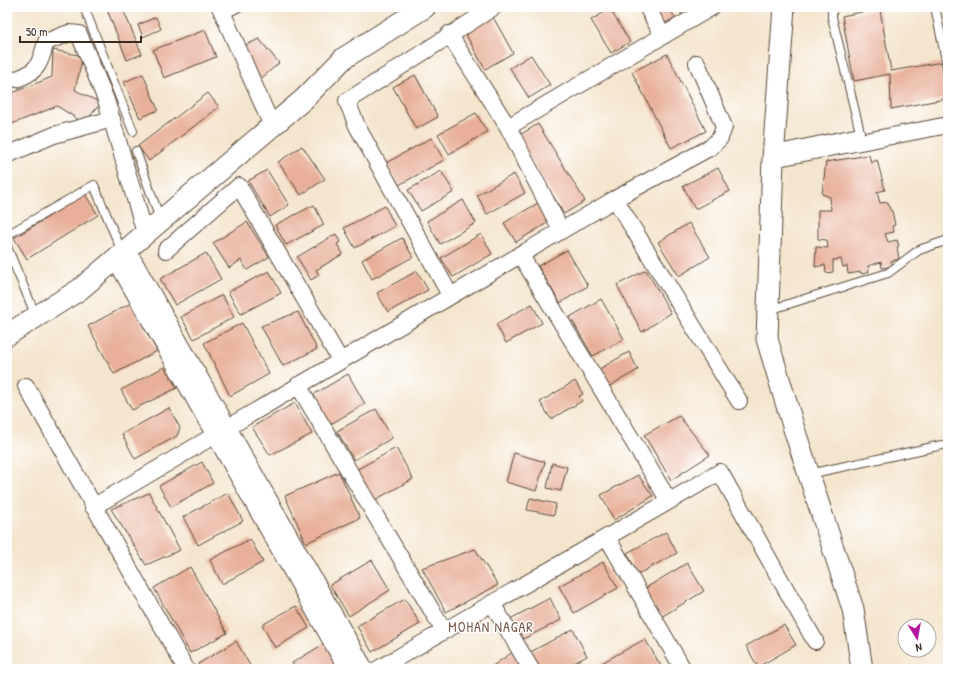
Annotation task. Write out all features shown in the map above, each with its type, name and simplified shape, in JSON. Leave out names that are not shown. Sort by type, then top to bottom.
[{"type":"street","points":[[7,335],[79,290],[304,99],[344,58],[426,7]]},
{"type":"street","points":[[450,296],[357,126],[347,101],[449,34],[494,7]]},
{"type":"street","points":[[647,7],[663,36]]},
{"type":"street","points":[[508,127],[712,7]]},
{"type":"street","points":[[784,7],[774,155],[767,339],[794,429],[852,609],[862,669]]},
{"type":"street","points":[[222,11],[272,126]]},
{"type":"street","points":[[17,79],[30,74],[39,65],[46,42],[69,32],[79,34],[106,100],[153,226]]},
{"type":"street","points":[[449,34],[508,127],[561,230]]},
{"type":"street","points":[[93,507],[561,230],[711,147],[720,138],[724,127],[697,63]]},
{"type":"street","points":[[7,155],[54,135],[112,119]]},
{"type":"street","points":[[774,155],[948,125]]},
{"type":"street","points":[[166,250],[240,186],[340,360]]},
{"type":"street","points":[[615,199],[739,402]]},
{"type":"street","points":[[122,254],[229,426],[365,669]]},
{"type":"street","points":[[122,254],[214,435],[347,669]]},
{"type":"street","points":[[520,254],[669,501]]},
{"type":"street","points":[[298,385],[444,631]]},
{"type":"street","points":[[26,386],[93,507],[186,669]]},
{"type":"street","points":[[378,669],[720,472],[815,641]]},
{"type":"street","points":[[607,537],[684,669]]},
{"type":"street","points":[[492,603],[531,669]]},
{"type":"lane","points":[[84,7],[133,131]]},
{"type":"lane","points":[[222,11],[240,7]]},
{"type":"lane","points":[[774,155],[860,132],[832,17],[832,7]]},
{"type":"lane","points":[[935,7],[948,70]]},
{"type":"lane","points":[[136,151],[153,226]]},
{"type":"lane","points":[[7,235],[94,185],[122,254]]},
{"type":"lane","points":[[767,311],[797,300],[888,273],[919,250],[948,240]]},
{"type":"lane","points":[[7,247],[37,316]]},
{"type":"lane","points":[[809,474],[942,445]]},
{"type":"building","points":[[106,7],[122,7],[142,54],[127,60]]},
{"type":"building","points":[[130,7],[144,7],[132,12]]},
{"type":"building","points":[[651,7],[669,7],[675,18],[661,25]]},
{"type":"building","points":[[678,7],[694,7],[695,9],[682,16]]},
{"type":"building","points":[[877,7],[892,7],[880,10],[891,71],[942,62],[945,99],[891,109],[890,74],[854,81],[842,16],[877,9]]},
{"type":"building","points":[[610,9],[630,42],[611,53],[591,20]]},
{"type":"building","points":[[156,17],[161,29],[143,37],[138,25]]},
{"type":"building","points":[[493,17],[513,53],[485,69],[465,33]]},
{"type":"building","points":[[205,30],[216,57],[164,78],[153,50]]},
{"type":"building","points":[[259,39],[279,63],[257,82],[244,46]]},
{"type":"building","points":[[53,50],[83,56],[75,90],[101,103],[84,123],[57,106],[7,126],[7,95],[52,77]]},
{"type":"building","points":[[667,54],[706,131],[671,148],[632,72]]},
{"type":"building","points":[[531,55],[550,85],[529,98],[510,68]]},
{"type":"building","points":[[143,74],[158,110],[140,118],[124,82]]},
{"type":"building","points":[[415,75],[438,117],[416,129],[393,87]]},
{"type":"building","points":[[208,93],[219,107],[149,161],[138,146]]},
{"type":"building","points":[[476,113],[487,132],[449,154],[438,134]]},
{"type":"building","points":[[538,124],[585,201],[564,214],[517,137]]},
{"type":"building","points":[[431,138],[444,160],[399,185],[386,163]]},
{"type":"building","points":[[302,146],[325,179],[301,195],[278,162]]},
{"type":"building","points":[[869,155],[871,163],[877,160],[885,190],[877,192],[880,203],[888,202],[890,210],[892,211],[895,225],[892,226],[894,232],[885,234],[888,242],[897,240],[899,246],[897,247],[899,259],[891,261],[893,266],[882,268],[881,262],[868,266],[869,272],[862,274],[861,272],[848,274],[847,266],[843,267],[841,259],[833,260],[833,272],[826,273],[825,265],[815,267],[816,247],[828,248],[827,240],[818,239],[818,210],[831,210],[830,197],[822,194],[826,162]]},
{"type":"building","points":[[718,168],[730,191],[695,209],[683,186]]},
{"type":"building","points":[[267,170],[289,205],[270,217],[248,181]]},
{"type":"building","points":[[441,171],[454,192],[421,211],[408,190]]},
{"type":"building","points":[[514,174],[525,193],[487,214],[477,195]]},
{"type":"building","points":[[85,194],[98,215],[27,259],[14,238]]},
{"type":"building","points":[[463,200],[476,223],[440,244],[427,221]]},
{"type":"building","points":[[538,203],[549,222],[516,242],[504,223]]},
{"type":"building","points":[[314,205],[324,225],[286,245],[275,225]]},
{"type":"building","points":[[385,206],[395,226],[355,248],[344,228]]},
{"type":"building","points":[[247,222],[269,257],[247,270],[241,260],[229,268],[213,243]]},
{"type":"building","points":[[689,223],[710,257],[679,276],[658,242]]},
{"type":"building","points":[[336,234],[340,242],[337,244],[343,254],[316,270],[319,275],[311,280],[297,257]]},
{"type":"building","points":[[481,234],[492,254],[453,277],[441,258]]},
{"type":"building","points":[[402,238],[413,257],[372,279],[362,260]]},
{"type":"building","points":[[567,250],[588,286],[560,303],[538,266]]},
{"type":"building","points":[[206,253],[221,279],[175,305],[160,279]]},
{"type":"building","points":[[646,270],[671,313],[642,332],[617,285]]},
{"type":"building","points":[[269,271],[281,293],[241,314],[228,292]]},
{"type":"building","points":[[417,271],[428,290],[388,312],[377,293]]},
{"type":"building","points":[[222,295],[234,317],[194,339],[181,317]]},
{"type":"building","points":[[601,299],[624,339],[593,356],[570,317]]},
{"type":"building","points":[[131,303],[157,351],[114,374],[88,326]]},
{"type":"building","points":[[532,304],[542,323],[506,343],[496,324]]},
{"type":"building","points":[[298,312],[317,349],[283,366],[261,326]]},
{"type":"building","points":[[242,323],[269,374],[230,396],[204,343]]},
{"type":"building","points":[[629,352],[638,370],[606,388],[596,371]]},
{"type":"building","points":[[164,367],[177,388],[132,410],[121,390]]},
{"type":"building","points":[[348,374],[365,404],[329,425],[311,396]]},
{"type":"building","points":[[575,381],[583,394],[579,396],[582,401],[551,419],[540,402]]},
{"type":"building","points":[[295,403],[312,434],[270,455],[252,427]]},
{"type":"building","points":[[169,408],[180,428],[177,436],[135,459],[122,434]]},
{"type":"building","points":[[376,409],[392,438],[354,460],[337,431]]},
{"type":"building","points":[[679,416],[710,455],[671,480],[644,435]]},
{"type":"building","points":[[396,448],[413,479],[373,501],[356,470]]},
{"type":"building","points":[[514,453],[545,462],[536,491],[506,482]]},
{"type":"building","points":[[202,462],[213,483],[171,507],[159,486]]},
{"type":"building","points":[[552,463],[567,467],[561,491],[547,488]]},
{"type":"building","points":[[339,472],[360,518],[306,543],[285,496]]},
{"type":"building","points":[[638,475],[653,496],[614,520],[601,495]]},
{"type":"building","points":[[149,493],[180,550],[146,565],[111,509]]},
{"type":"building","points":[[228,493],[243,521],[198,545],[183,517]]},
{"type":"building","points":[[530,498],[556,504],[554,515],[527,510]]},
{"type":"building","points":[[666,532],[677,553],[638,574],[627,553]]},
{"type":"building","points":[[250,539],[263,562],[222,584],[210,560]]},
{"type":"building","points":[[475,549],[498,585],[446,612],[422,568]]},
{"type":"building","points":[[372,560],[390,590],[349,616],[330,585]]},
{"type":"building","points":[[603,562],[618,588],[574,613],[559,586]]},
{"type":"building","points":[[687,563],[704,591],[661,617],[644,589]]},
{"type":"building","points":[[190,567],[227,633],[190,653],[154,588]]},
{"type":"building","points":[[550,598],[561,620],[521,640],[510,619]]},
{"type":"building","points":[[405,599],[420,624],[372,652],[357,626]]},
{"type":"building","points":[[296,606],[309,628],[275,648],[262,625]]},
{"type":"building","points":[[784,625],[796,645],[758,667],[746,646]]},
{"type":"building","points":[[573,629],[587,656],[563,669],[535,669],[527,654]]},
{"type":"building","points":[[645,639],[661,666],[656,669],[600,669],[598,665]]},
{"type":"building","points":[[236,641],[252,669],[201,669],[198,664]]},
{"type":"building","points":[[327,642],[343,669],[296,669],[292,663]]},
{"type":"building","points":[[513,652],[521,669],[488,669]]},
{"type":"district","name":"MOHAN NAGAR","points":[[491,626]]}]
